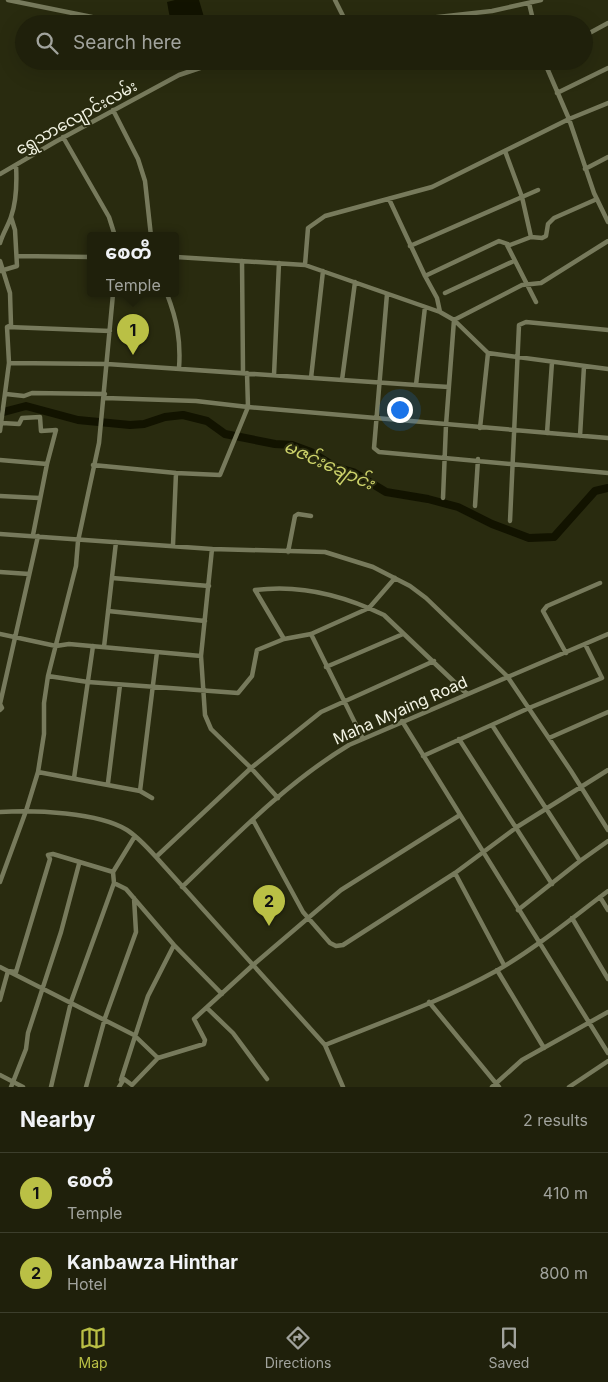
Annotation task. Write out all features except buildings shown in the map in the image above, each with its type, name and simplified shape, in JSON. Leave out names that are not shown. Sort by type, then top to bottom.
[{"type":"street","points":[[8,0],[33,3],[84,15]]},
{"type":"street","points":[[335,0],[342,15]]},
{"type":"street","points":[[456,15],[492,11],[541,0]]},
{"type":"street","points":[[529,3],[532,15]]},
{"type":"street","points":[[593,31],[608,23]]},
{"type":"street","points":[[557,93],[608,68]]},
{"type":"street","name":"ရွှေသာလျောင်းလမ်း","points":[[0,173],[113,110],[179,75],[194,70]]},
{"type":"street","points":[[548,70],[569,119],[585,169],[608,222]]},
{"type":"street","points":[[305,265],[308,228],[326,216],[432,187],[569,119],[608,103]]},
{"type":"street","points":[[113,110],[138,159],[145,181],[151,232]]},
{"type":"street","points":[[63,137],[108,217],[114,232]]},
{"type":"street","points":[[505,151],[522,197],[532,237]]},
{"type":"street","points":[[585,169],[608,157]]},
{"type":"street","points":[[0,243],[4,229],[11,217],[17,191],[16,165]]},
{"type":"street","points":[[410,246],[538,190]]},
{"type":"street","points":[[389,199],[410,246],[437,298],[440,312]]},
{"type":"street","points":[[507,245],[532,237],[542,238],[546,236],[548,224],[554,218],[597,199]]},
{"type":"street","points":[[2,270],[17,266],[18,256],[15,230],[11,217]]},
{"type":"street","points":[[425,276],[500,241],[507,245],[536,302]]},
{"type":"street","points":[[454,320],[526,285],[541,283],[608,241]]},
{"type":"street","points":[[18,256],[87,257]]},
{"type":"street","points":[[179,257],[305,265],[440,312],[454,320],[488,353],[608,369]]},
{"type":"street","points":[[94,465],[220,475],[248,407],[245,372],[242,261]]},
{"type":"street","points":[[445,293],[514,261]]},
{"type":"street","points":[[0,262],[10,293],[11,325],[7,327]]},
{"type":"street","points":[[274,375],[279,263]]},
{"type":"street","points":[[311,378],[323,271]]},
{"type":"street","points":[[342,380],[355,282]]},
{"type":"street","points":[[387,294],[379,382],[378,419],[374,448],[378,452],[478,459],[608,472]]},
{"type":"street","points":[[0,882],[38,772],[44,734],[44,703],[48,676],[76,566],[78,540],[99,442],[104,407],[113,297]]},
{"type":"street","points":[[168,297],[176,317],[181,342],[179,368]]},
{"type":"street","points":[[416,385],[425,307]]},
{"type":"street","points":[[443,498],[446,425],[454,320]]},
{"type":"street","points":[[510,521],[518,330],[522,322],[608,330]]},
{"type":"street","points":[[7,327],[110,331]]},
{"type":"street","points":[[0,431],[3,422],[9,363],[7,327]]},
{"type":"street","points":[[480,428],[488,353]]},
{"type":"street","points":[[547,433],[552,362]]},
{"type":"street","points":[[9,363],[107,364],[449,387]]},
{"type":"street","points":[[580,436],[584,366]]},
{"type":"street","points":[[6,394],[24,396],[32,393],[196,401],[378,419],[608,438]]},
{"type":"street","points":[[0,710],[2,708],[0,704],[36,536],[39,498],[56,430],[41,431],[40,417],[22,418],[18,424],[3,422]]},
{"type":"street","points":[[474,506],[478,459]]},
{"type":"street","points":[[0,460],[47,464]]},
{"type":"street","points":[[173,545],[176,473]]},
{"type":"street","points":[[0,496],[39,498]]},
{"type":"street","points":[[288,552],[295,516],[298,514],[311,516]]},
{"type":"street","points":[[0,534],[212,549],[324,552],[372,567],[395,578],[426,598],[465,633],[508,676],[608,830]]},
{"type":"street","points":[[104,648],[116,542]]},
{"type":"street","points":[[212,549],[201,656],[205,715],[211,730],[251,768],[278,798]]},
{"type":"street","points":[[0,572],[29,574]]},
{"type":"street","points":[[112,578],[208,586]]},
{"type":"street","points":[[48,676],[153,688],[238,693],[252,676],[257,650],[284,639],[311,634],[369,608],[395,578]]},
{"type":"street","points":[[566,653],[543,611],[547,606],[600,583]]},
{"type":"street","points":[[284,639],[255,590],[279,587],[320,591],[384,615],[467,694]]},
{"type":"street","points":[[108,611],[205,621]]},
{"type":"street","points":[[0,634],[56,646],[69,644],[201,656]]},
{"type":"street","points":[[311,634],[363,739]]},
{"type":"street","points":[[326,667],[403,634]]},
{"type":"street","name":"Maha Myaing Road","points":[[182,887],[253,820],[323,760],[402,721],[608,634]]},
{"type":"street","points":[[585,644],[602,678]]},
{"type":"street","points":[[74,778],[93,646]]},
{"type":"street","points":[[140,791],[157,652]]},
{"type":"street","points":[[156,857],[251,768],[321,712],[343,700],[434,661]]},
{"type":"street","points":[[423,756],[602,678],[608,680]]},
{"type":"street","points":[[108,784],[120,685]]},
{"type":"street","points":[[549,738],[608,712]]},
{"type":"street","points":[[402,721],[608,1053]]},
{"type":"street","points":[[492,725],[580,861]]},
{"type":"street","points":[[459,739],[552,884]]},
{"type":"street","points":[[253,820],[303,912],[330,942],[336,946],[343,945],[455,873],[517,827],[608,770]]},
{"type":"street","points":[[38,772],[140,791],[152,798]]},
{"type":"street","points":[[0,812],[26,811],[82,816],[116,824],[135,836],[325,1045],[343,1087]]},
{"type":"street","points":[[121,1081],[124,1079],[132,1085],[158,1058],[204,1044],[205,1040],[194,1020],[252,965],[341,890],[460,815]]},
{"type":"street","points":[[51,1087],[72,1002],[114,883],[113,872],[135,836]]},
{"type":"street","points":[[518,910],[608,841]]},
{"type":"street","points":[[8,971],[16,972],[50,859],[48,855],[53,854],[79,864],[113,872]]},
{"type":"street","points":[[12,1084],[26,1049],[28,1033],[41,988],[61,932],[79,864]]},
{"type":"street","points":[[455,873],[504,965]]},
{"type":"street","points":[[114,883],[126,889],[174,945],[222,994]]},
{"type":"street","points":[[325,1045],[429,1002],[496,970],[538,943],[608,891]]},
{"type":"street","points":[[600,897],[608,910]]},
{"type":"street","points":[[86,1087],[104,1020],[136,932],[134,898]]},
{"type":"street","points":[[572,918],[608,979]]},
{"type":"street","points":[[119,1087],[148,996],[174,945]]},
{"type":"street","points":[[0,967],[134,1035],[158,1058]]},
{"type":"street","points":[[496,970],[544,1048]]},
{"type":"street","points":[[0,1000],[8,971]]},
{"type":"street","points":[[429,1002],[496,1086],[514,1066],[608,1012]]},
{"type":"street","points":[[207,1008],[233,1033],[267,1079]]},
{"type":"street","points":[[569,1087],[608,1061]]},
{"type":"street","points":[[0,1075],[12,1084],[23,1087]]},
{"type":"shaded area","points":[[199,0],[203,15],[169,15],[167,2]]},
{"type":"waterway","name":"မဇင်းချောင်း","points":[[0,413],[26,406],[78,420],[130,425],[144,424],[165,417],[183,415],[207,421],[225,434],[275,444],[292,445],[311,452],[335,467],[353,472],[386,492],[428,499],[458,507],[492,524],[529,538],[554,537],[595,491],[608,488]]},
{"type":"place","name":"စေတီ","points":[[133,355]]},
{"type":"place","name":"Kanbawza Hinthar","points":[[269,926]]}]
